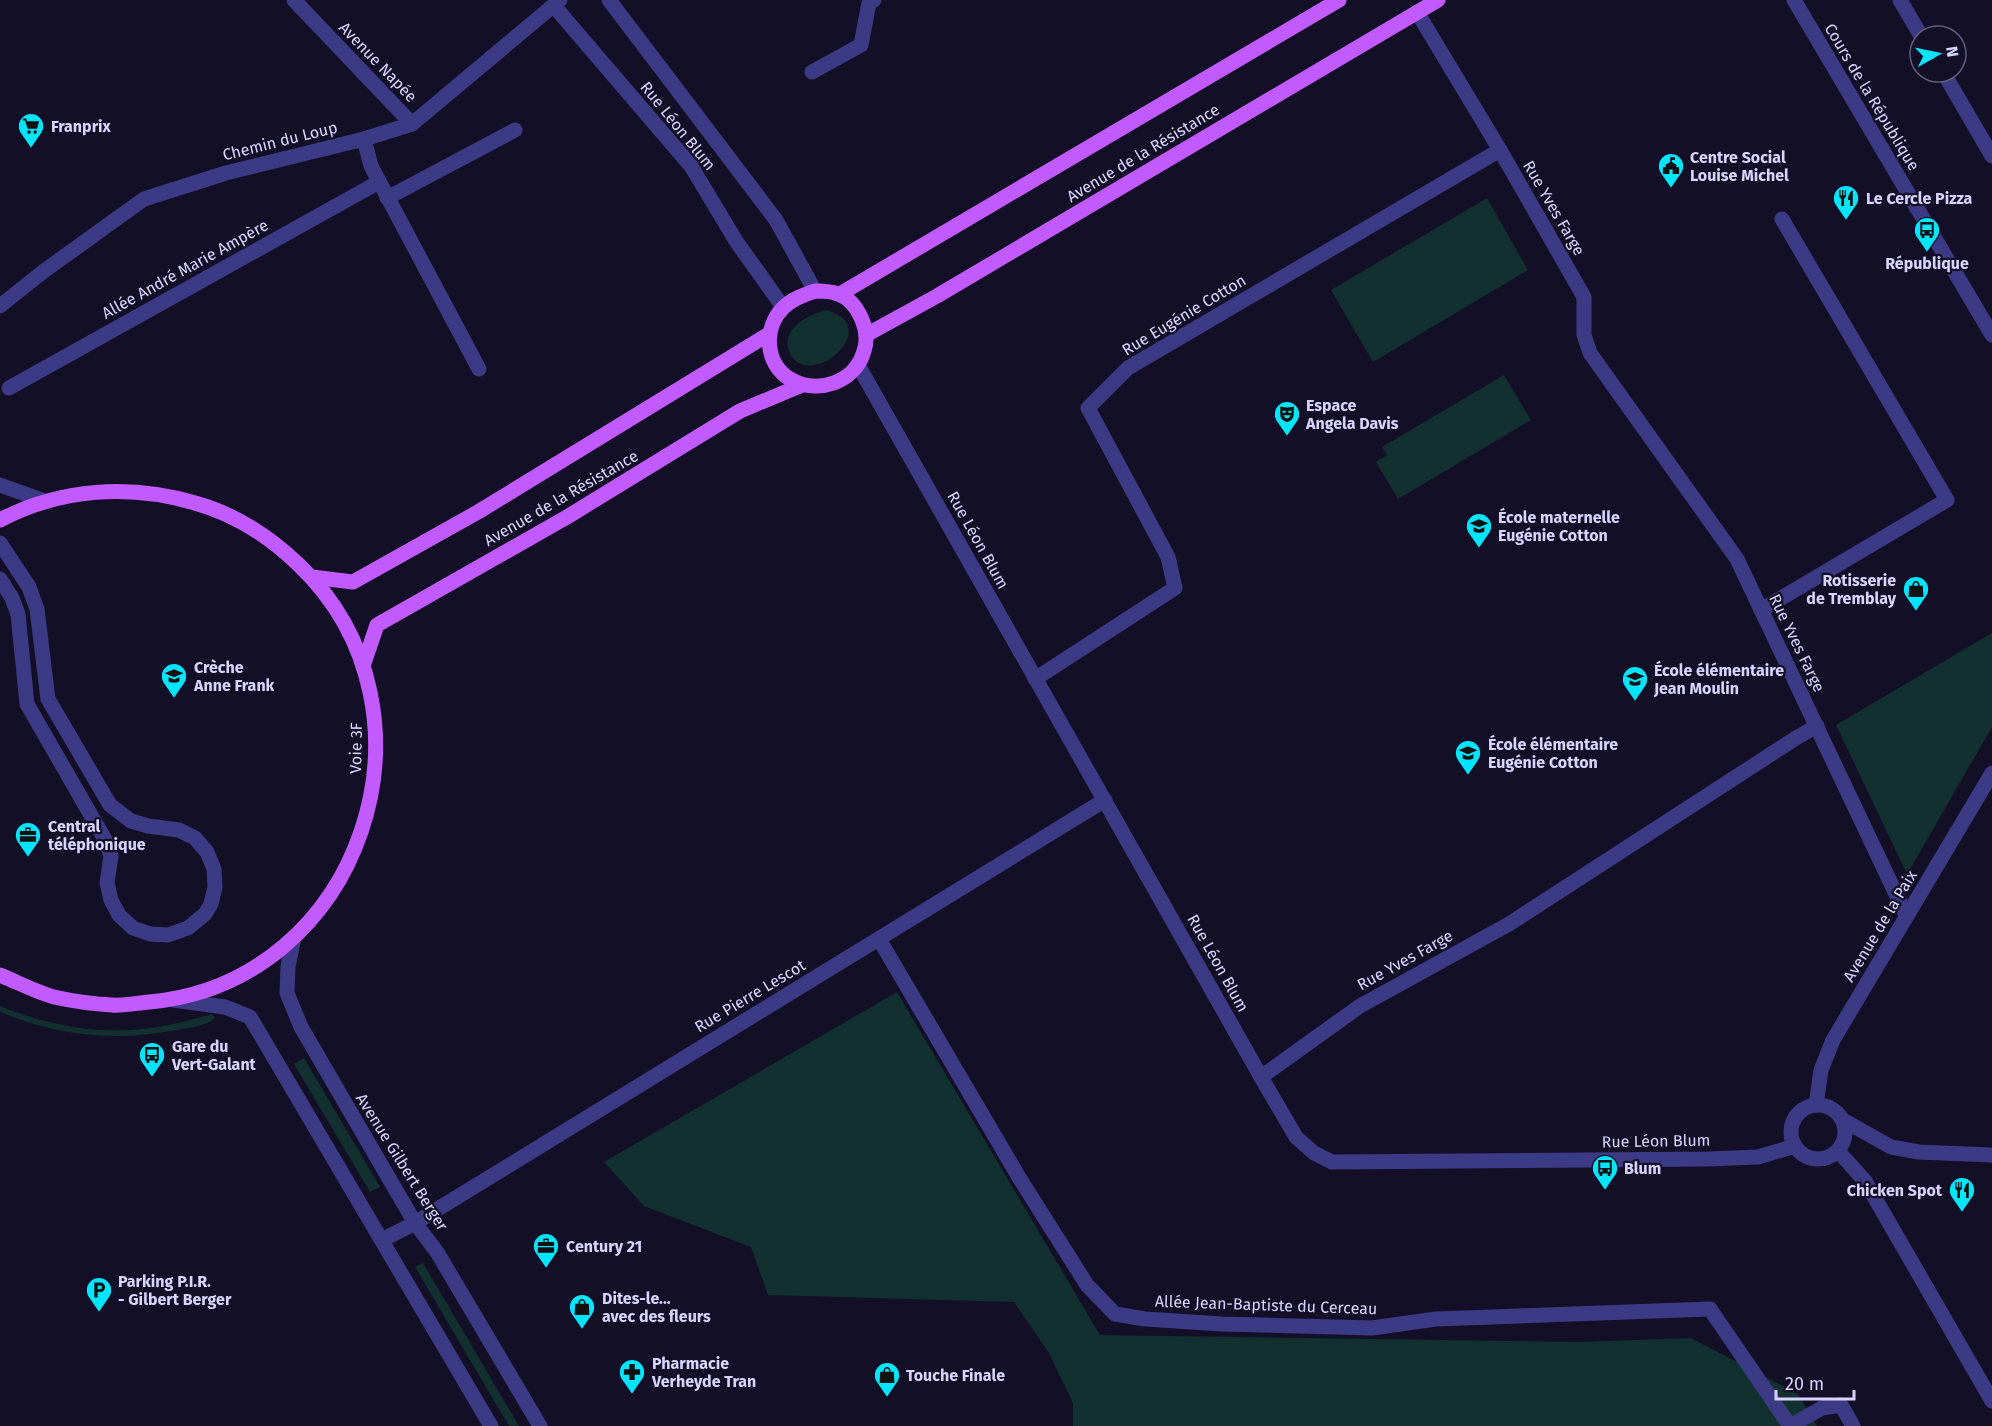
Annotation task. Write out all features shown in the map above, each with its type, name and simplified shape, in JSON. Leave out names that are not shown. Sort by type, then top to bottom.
[{"type":"main road","name":"Avenue de la Résistance","points":[[840,294],[1339,0]]},
{"type":"main road","name":"Avenue de la Résistance","points":[[866,335],[937,296],[1438,0]]},
{"type":"main road","points":[[802,385],[788,377],[777,365],[770,350],[769,334],[783,307],[798,297],[815,291],[828,291],[840,294],[854,306],[862,320],[866,335],[865,351],[858,365]]},
{"type":"main road","name":"Avenue de la Résistance","points":[[312,577],[353,582],[478,512],[769,334]]},
{"type":"main road","name":"Avenue de la Résistance","points":[[363,666],[377,625],[567,517],[740,411],[802,385],[818,388],[830,385],[845,377],[858,365]]},
{"type":"main road","name":"Voie 3F","points":[[0,520],[45,501],[86,492],[128,490],[169,495],[209,507],[247,525],[282,548],[312,577],[328,597],[341,619],[363,666],[374,714],[376,763],[368,812],[352,858],[327,900],[294,937],[271,956],[246,972],[210,989],[173,1000],[113,1005],[53,997],[0,975]]},
{"type":"street","name":"Avenue Napée","points":[[294,0],[412,124]]},
{"type":"street","name":"Rue Léon Blum","points":[[609,0],[776,220],[815,291]]},
{"type":"street","name":"Cours de la République","points":[[1794,0],[1992,336]]},
{"type":"street","points":[[1900,0],[1914,24]]},
{"type":"street","points":[[812,72],[861,45],[870,1]]},
{"type":"street","name":"Chemin du Loup","points":[[0,306],[44,271],[144,199],[226,173],[364,139],[412,124],[557,3]]},
{"type":"street","name":"Rue Léon Blum","points":[[557,3],[691,166],[736,241],[783,307]]},
{"type":"street","name":"Rue Yves Farge","points":[[1261,1077],[1360,1006],[1509,924],[1817,726],[1737,559],[1590,354],[1584,335],[1584,297],[1500,150],[1417,12]]},
{"type":"street","points":[[1949,84],[1992,156]]},
{"type":"street","points":[[387,198],[515,130]]},
{"type":"street","points":[[364,139],[371,166],[479,369]]},
{"type":"street","name":"Rue Eugénie Cotton","points":[[1035,679],[1175,588],[1168,557],[1088,408],[1128,368],[1500,150]]},
{"type":"street","name":"Allée André Marie Ampère","points":[[9,388],[379,182]]},
{"type":"street","points":[[1761,610],[1947,500],[1782,219]]},
{"type":"street","name":"Rue Léon Blum","points":[[858,365],[1261,1077],[1296,1137],[1314,1153],[1332,1161],[1707,1159],[1758,1156],[1795,1146]]},
{"type":"street","points":[[0,485],[45,501]]},
{"type":"street","points":[[0,543],[29,587],[37,609],[48,699],[110,805],[131,821],[179,830],[195,838],[207,852],[214,869],[215,887],[211,904],[205,914],[188,928],[168,935],[150,934],[133,927],[119,915],[111,900],[107,883],[111,856],[107,843],[27,704],[18,614],[12,598],[0,579]]},
{"type":"street","points":[[1817,726],[1906,915]]},
{"type":"street","name":"Avenue de la Paix","points":[[1816,1105],[1821,1070],[1833,1040],[1992,773]]},
{"type":"street","name":"Rue Pierre Lescot","points":[[382,1240],[415,1224],[1105,800]]},
{"type":"street","name":"Avenue Gilbert Berger","points":[[294,937],[288,967],[287,993],[301,1027],[415,1224],[437,1252],[540,1426]]},
{"type":"street","name":"Allée Jean-Baptiste du Cerceau","points":[[879,939],[1050,1227],[1087,1285],[1115,1314],[1145,1319],[1211,1323],[1372,1328],[1436,1318],[1710,1309],[1790,1426],[1822,1408],[1841,1405],[1853,1426]]},
{"type":"street","points":[[173,1000],[225,1007],[250,1017],[491,1426]]},
{"type":"street","points":[[1842,1120],[1845,1136],[1838,1150],[1824,1159],[1807,1157],[1795,1146],[1791,1128],[1794,1120],[1799,1112],[1816,1105],[1831,1108],[1842,1120],[1891,1147],[1919,1152],[1992,1155]]},
{"type":"street","points":[[1838,1150],[1865,1181],[1992,1401]]},
{"type":"green space","points":[[1487,198],[1528,270],[1373,362],[1331,290]]},
{"type":"green space","points":[[826,310],[841,317],[848,326],[848,336],[835,355],[824,362],[812,365],[801,364],[789,351],[788,343],[792,329],[804,319]]},
{"type":"green space","points":[[1504,375],[1531,420],[1398,499],[1376,462],[1387,455],[1382,447]]},
{"type":"green space","points":[[1992,633],[1992,727],[1909,871],[1906,872],[1836,725]]},
{"type":"green space","points":[[897,992],[1100,1335],[1579,1342],[1691,1338],[1798,1394],[1817,1426],[1073,1426],[1073,1403],[1049,1353],[1014,1302],[768,1295],[751,1247],[644,1206],[604,1162]]},
{"type":"green space","points":[[0,1006],[54,1023],[105,1030],[157,1027],[212,1014],[215,1018],[202,1025],[153,1034],[109,1036],[43,1027],[0,1012]]},
{"type":"green space","points":[[304,1058],[380,1187],[370,1192],[294,1064]]},
{"type":"green space","points":[[423,1263],[519,1426],[509,1426],[415,1267]]},
{"type":"place","name":"Franprix","points":[[31,149]]},
{"type":"place","name":"Centre Social Louise Michel","points":[[1671,189]]},
{"type":"place","name":"Le Cercle Pizza","points":[[1846,221]]},
{"type":"place","name":"République","points":[[1927,253]]},
{"type":"place","name":"Espace Angela Davis","points":[[1287,437]]},
{"type":"place","name":"École maternelle Eugénie Cotton","points":[[1479,549]]},
{"type":"place","name":"Rotisserie de Tremblay","points":[[1916,612]]},
{"type":"place","name":"Crèche Anne Frank","points":[[174,699]]},
{"type":"place","name":"École élémentaire Jean Moulin","points":[[1635,702]]},
{"type":"place","name":"École élémentaire Eugénie Cotton","points":[[1468,776]]},
{"type":"place","name":"Central téléphonique","points":[[28,858]]},
{"type":"place","name":"Gare du Vert-Galant","points":[[152,1078]]},
{"type":"place","name":"Blum","points":[[1605,1191]]},
{"type":"place","name":"Chicken Spot","points":[[1962,1213]]},
{"type":"place","name":"Century 21","points":[[546,1269]]},
{"type":"place","name":"Parking P.I.R. - Gilbert Berger","points":[[99,1313]]},
{"type":"place","name":"Dites-le... avec des fleurs","points":[[582,1330]]},
{"type":"place","name":"Pharmacie Verheyde Tran","points":[[632,1395]]},
{"type":"place","name":"Touche Finale","points":[[887,1398]]}]
